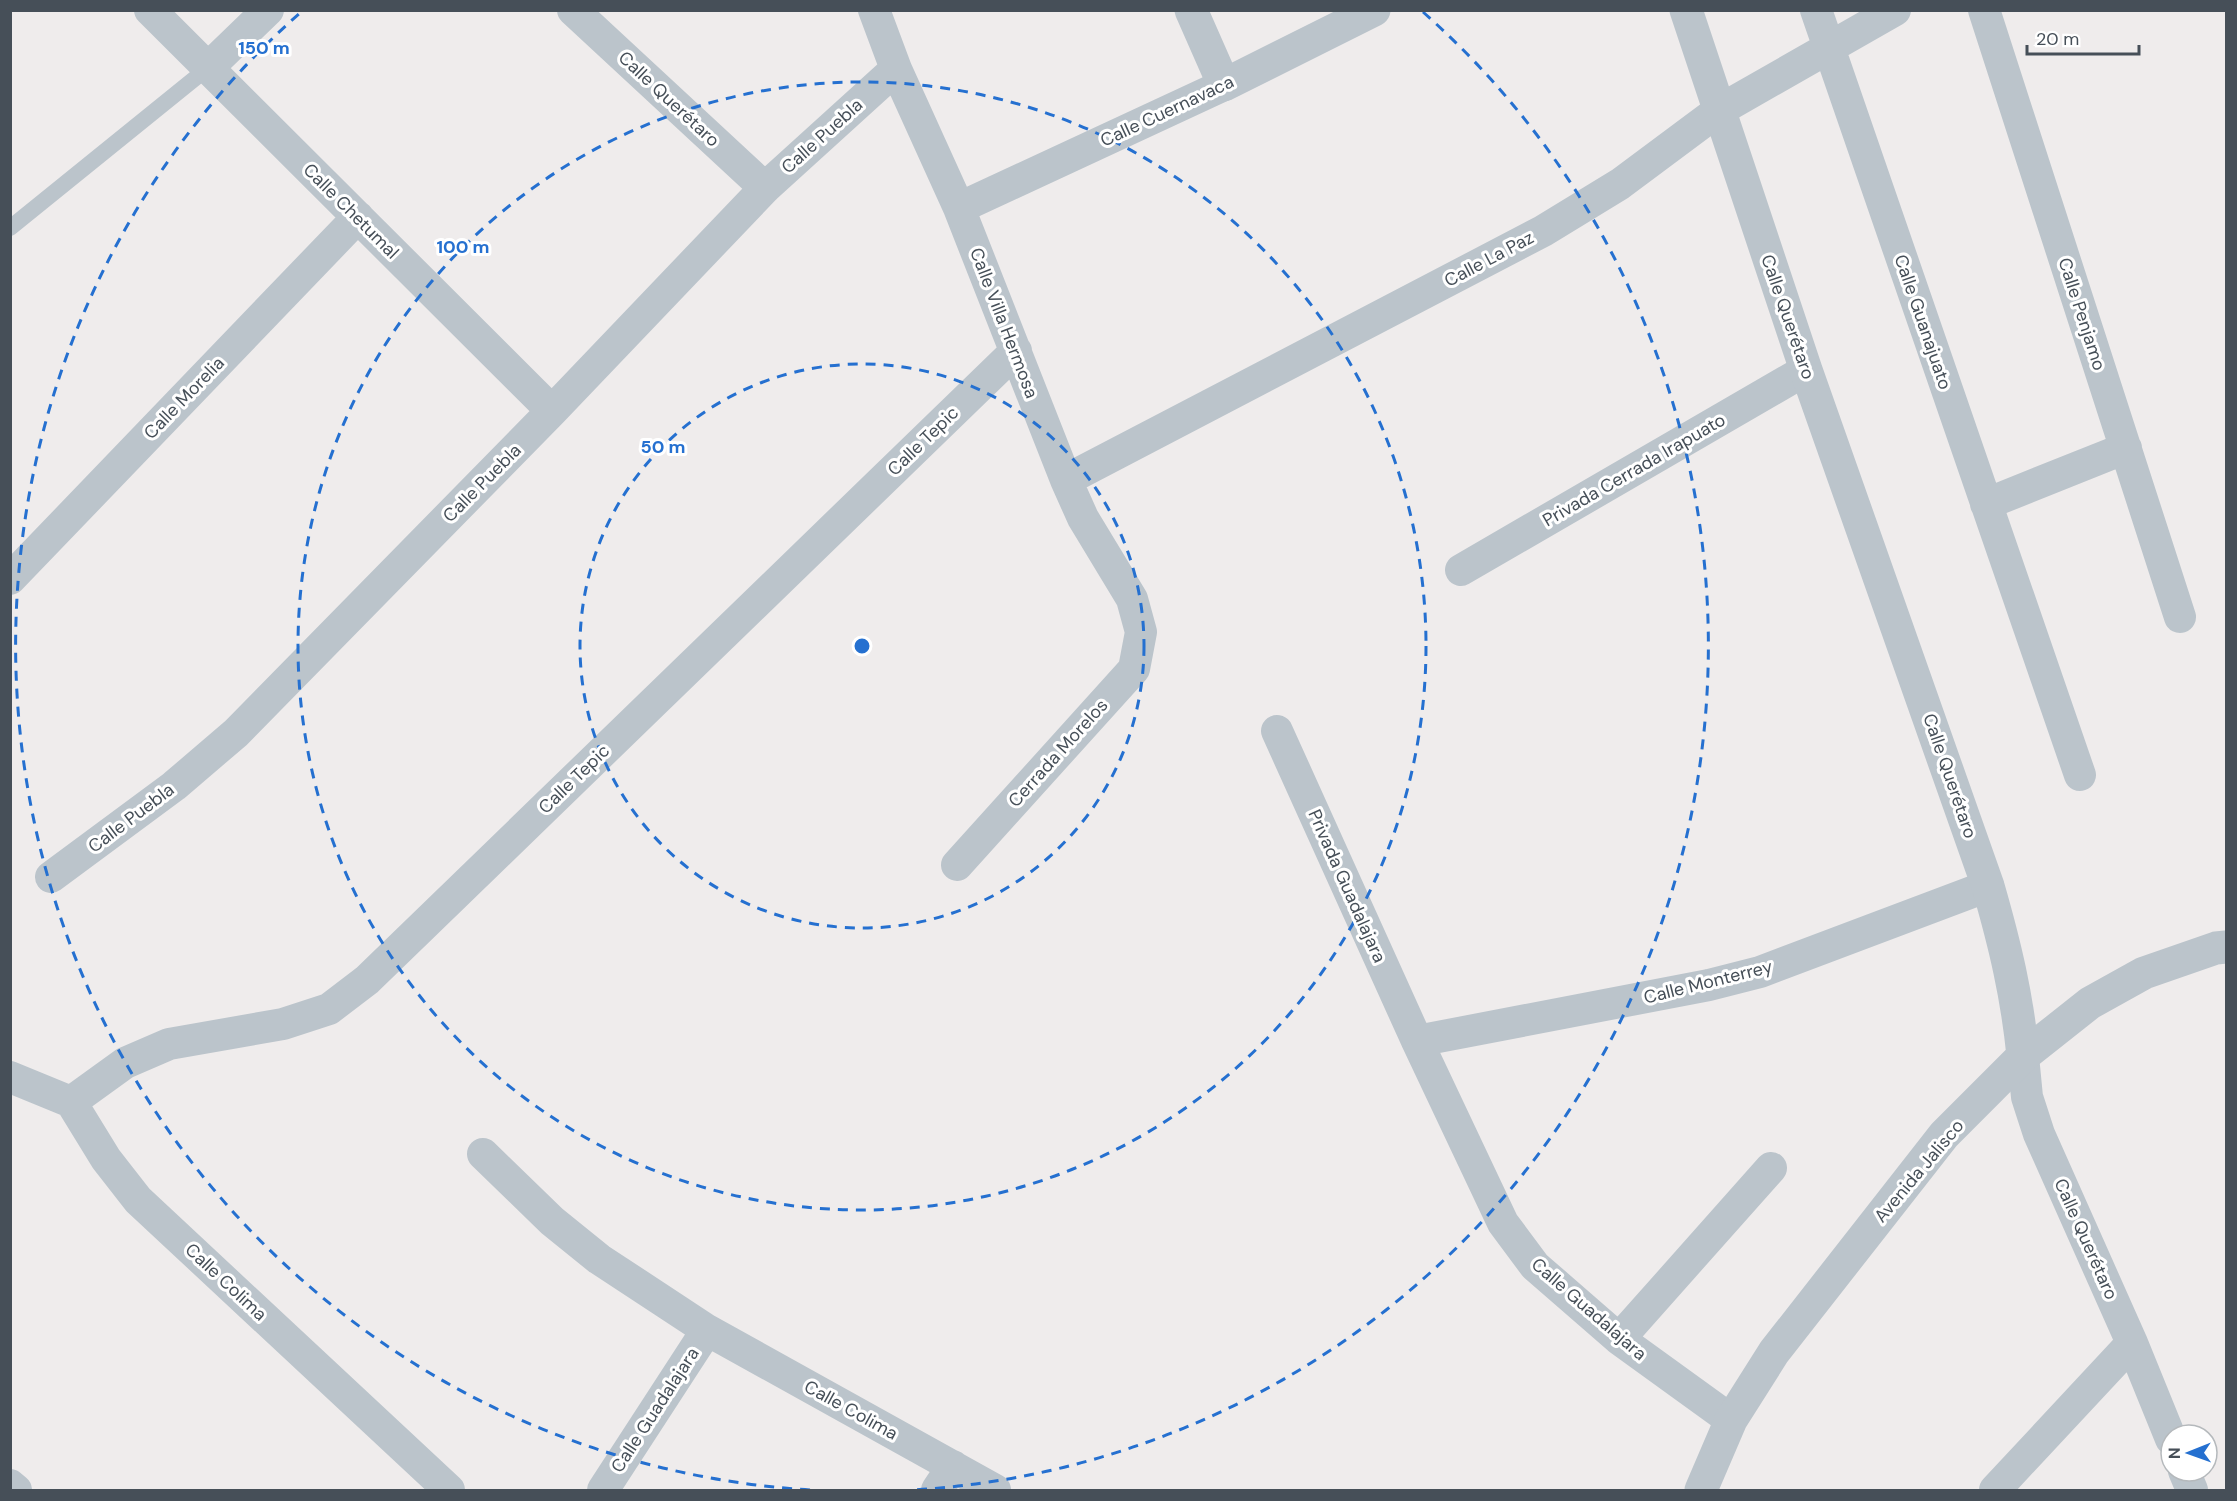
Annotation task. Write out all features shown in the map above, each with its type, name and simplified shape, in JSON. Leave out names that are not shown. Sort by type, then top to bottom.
[{"type":"street","name":"Calle Chetumal","points":[[150,10],[552,411]]},
{"type":"street","points":[[209,67],[268,10]]},
{"type":"street","name":"Calle Querétaro","points":[[573,10],[765,188]]},
{"type":"street","name":"Calle Villa Hermosa","points":[[874,10],[896,69],[959,208],[1066,480],[1083,518],[1132,599],[1141,632]]},
{"type":"street","points":[[1191,10],[1224,85]]},
{"type":"street","name":"Calle Cuernavaca","points":[[959,208],[1224,85],[1374,10]]},
{"type":"street","points":[[1686,10],[1718,111]]},
{"type":"street","name":"Calle Guanajuato","points":[[1816,10],[2079,775]]},
{"type":"street","name":"Calle La Paz","points":[[1066,480],[1543,231],[1620,184],[1718,111],[1895,10]]},
{"type":"street","name":"Calle Penjamo","points":[[1984,10],[2180,617]]},
{"type":"street","name":"Calle Puebla","points":[[51,877],[174,786],[236,733],[552,411],[765,188],[896,69]]},
{"type":"street","name":"Calle Querétaro","points":[[1718,111],[1806,370],[1988,886],[2010,963],[2019,1009],[2027,1097],[2039,1134],[2133,1343],[2165,1423]]},
{"type":"street","name":"Calle Morelia","points":[[10,579],[358,217]]},
{"type":"street","name":"Calle Tepic","points":[[71,1102],[126,1063],[170,1044],[283,1024],[329,1009],[367,980],[1016,351]]},
{"type":"street","name":"Privada Cerrada Irapuato","points":[[1461,570],[1806,370]]},
{"type":"street","points":[[1986,504],[2126,448]]},
{"type":"street","name":"Cerrada Morelos","points":[[957,864],[1134,669],[1141,632]]},
{"type":"street","name":"Privada Guadalajara","points":[[1277,731],[1417,1041]]},
{"type":"street","name":"Calle Monterrey","points":[[1417,1041],[1709,985],[1760,972],[1988,886]]},
{"type":"street","name":"Avenida Jalisco","points":[[1701,1491],[1731,1420],[1774,1352],[1944,1135],[2023,1056],[2090,1003],[2144,973],[2216,948],[2226,947]]},
{"type":"street","name":"Calle Guadalajara","points":[[1417,1041],[1503,1224],[1534,1266],[1619,1339],[1731,1420]]},
{"type":"street","points":[[10,1077],[71,1102]]},
{"type":"street","name":"Calle Colima","points":[[71,1102],[106,1159],[138,1200],[449,1491]]},
{"type":"street","name":"Calle Colima","points":[[483,1154],[552,1221],[599,1259],[707,1330],[945,1478],[995,1491]]},
{"type":"street","points":[[1619,1339],[1771,1168]]},
{"type":"street","name":"Calle Guadalajara","points":[[603,1491],[707,1330]]},
{"type":"street","points":[[1995,1491],[2133,1343]]},
{"type":"street","points":[[10,1485],[16,1491]]},
{"type":"lane","points":[[10,228],[209,67]]}]
